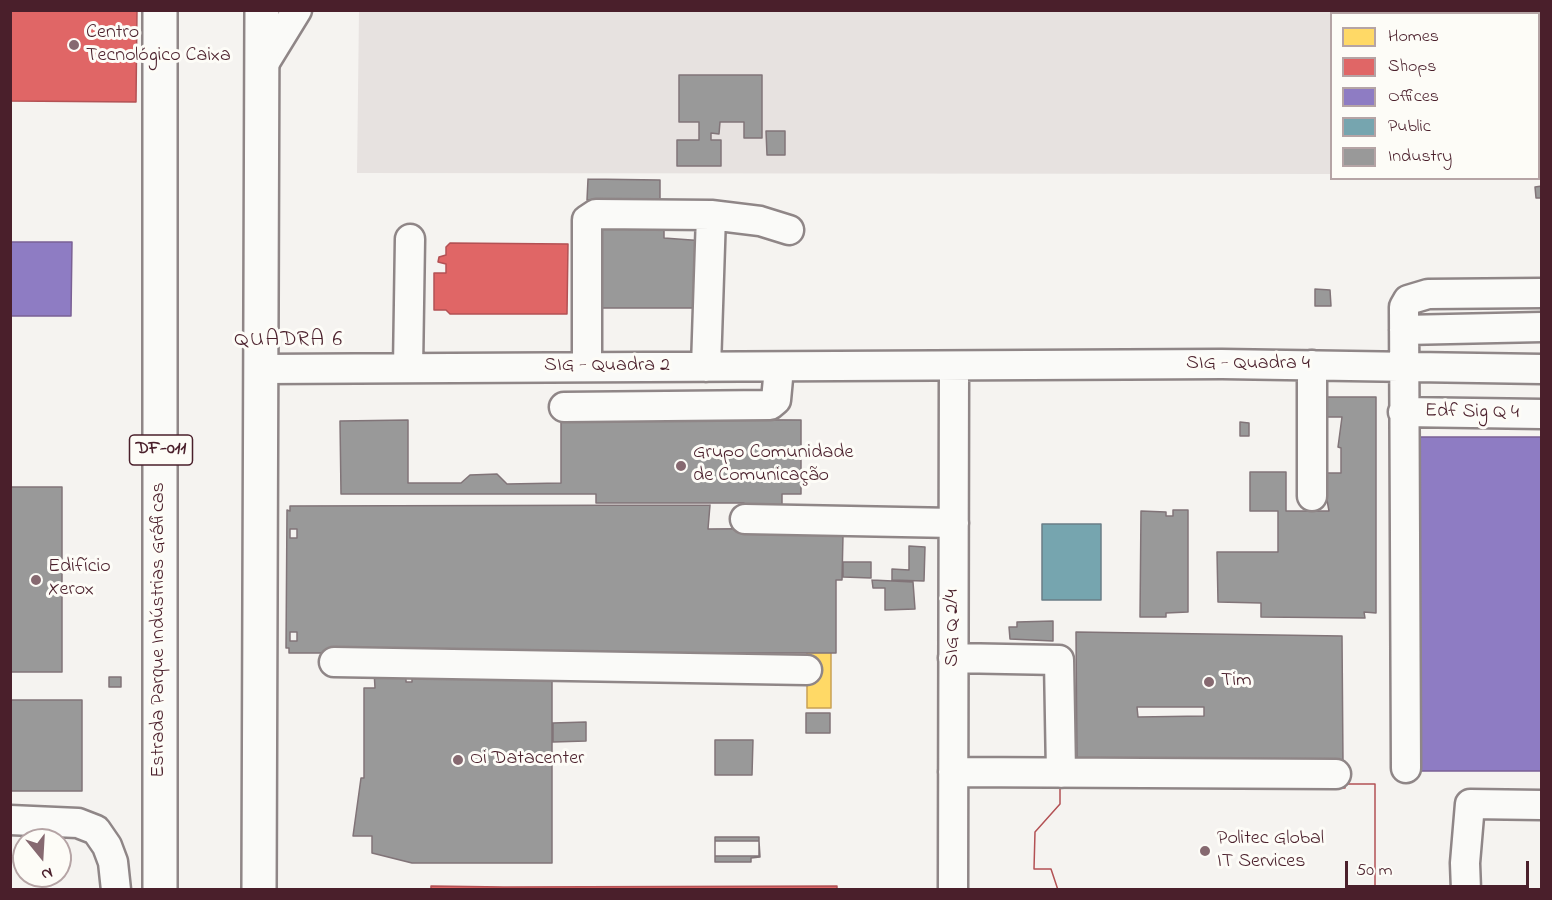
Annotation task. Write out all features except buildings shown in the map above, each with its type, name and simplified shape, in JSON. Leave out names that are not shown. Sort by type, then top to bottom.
[{"type":"main road","name":"Estrada Parque Indústrias Gráficas","points":[[160,10],[160,890]]},
{"type":"main road","points":[[259,890],[262,10]]},
{"type":"street","points":[[262,68],[297,10]]},
{"type":"street","points":[[587,367],[587,220],[596,214],[711,215],[760,221],[789,230]]},
{"type":"street","points":[[706,367],[711,215]]},
{"type":"street","points":[[408,368],[410,239]]},
{"type":"street","points":[[1406,768],[1404,307],[1408,300],[1428,294],[1542,293]]},
{"type":"street","points":[[1404,330],[1542,327]]},
{"type":"street","points":[[1312,365],[1312,496]]},
{"type":"street","name":"SIG - Quadra 4","points":[[954,367],[1312,365],[1542,369]]},
{"type":"street","name":"SIG - Quadra 2","points":[[261,369],[954,367]]},
{"type":"street","name":"SIG Q 2/4","points":[[953,890],[954,367]]},
{"type":"street","points":[[564,407],[770,405],[776,400],[778,392],[779,368]]},
{"type":"street","name":"Edf Sig Q 4","points":[[1403,412],[1542,414]]},
{"type":"street","points":[[745,519],[954,523]]},
{"type":"street","points":[[953,658],[1059,660],[1060,773]]},
{"type":"street","points":[[334,662],[807,670]]},
{"type":"street","points":[[953,772],[1336,774]]},
{"type":"street","points":[[1466,890],[1465,864],[1470,804],[1542,805]]},
{"type":"street","points":[[10,819],[78,823],[96,830],[107,846],[113,862],[116,890]]},
{"type":"shaded area","points":[[359,11],[1541,11],[1541,174],[1540,12],[1330,12],[1330,174],[357,173]]},
{"type":"place","name":"Centro Tecnológico Caixa","points":[[74,45]]},
{"type":"place","name":"Grupo Comunidade de Comunicação","points":[[681,466]]},
{"type":"place","name":"Edifício Xerox","points":[[36,580]]},
{"type":"place","name":"Tim","points":[[1209,682]]},
{"type":"place","name":"Oi Datacenter","points":[[458,760]]},
{"type":"place","name":"Politec Global IT Services","points":[[1205,851]]},
{"type":"district","name":"QUADRA 6","points":[[289,341]]}]
